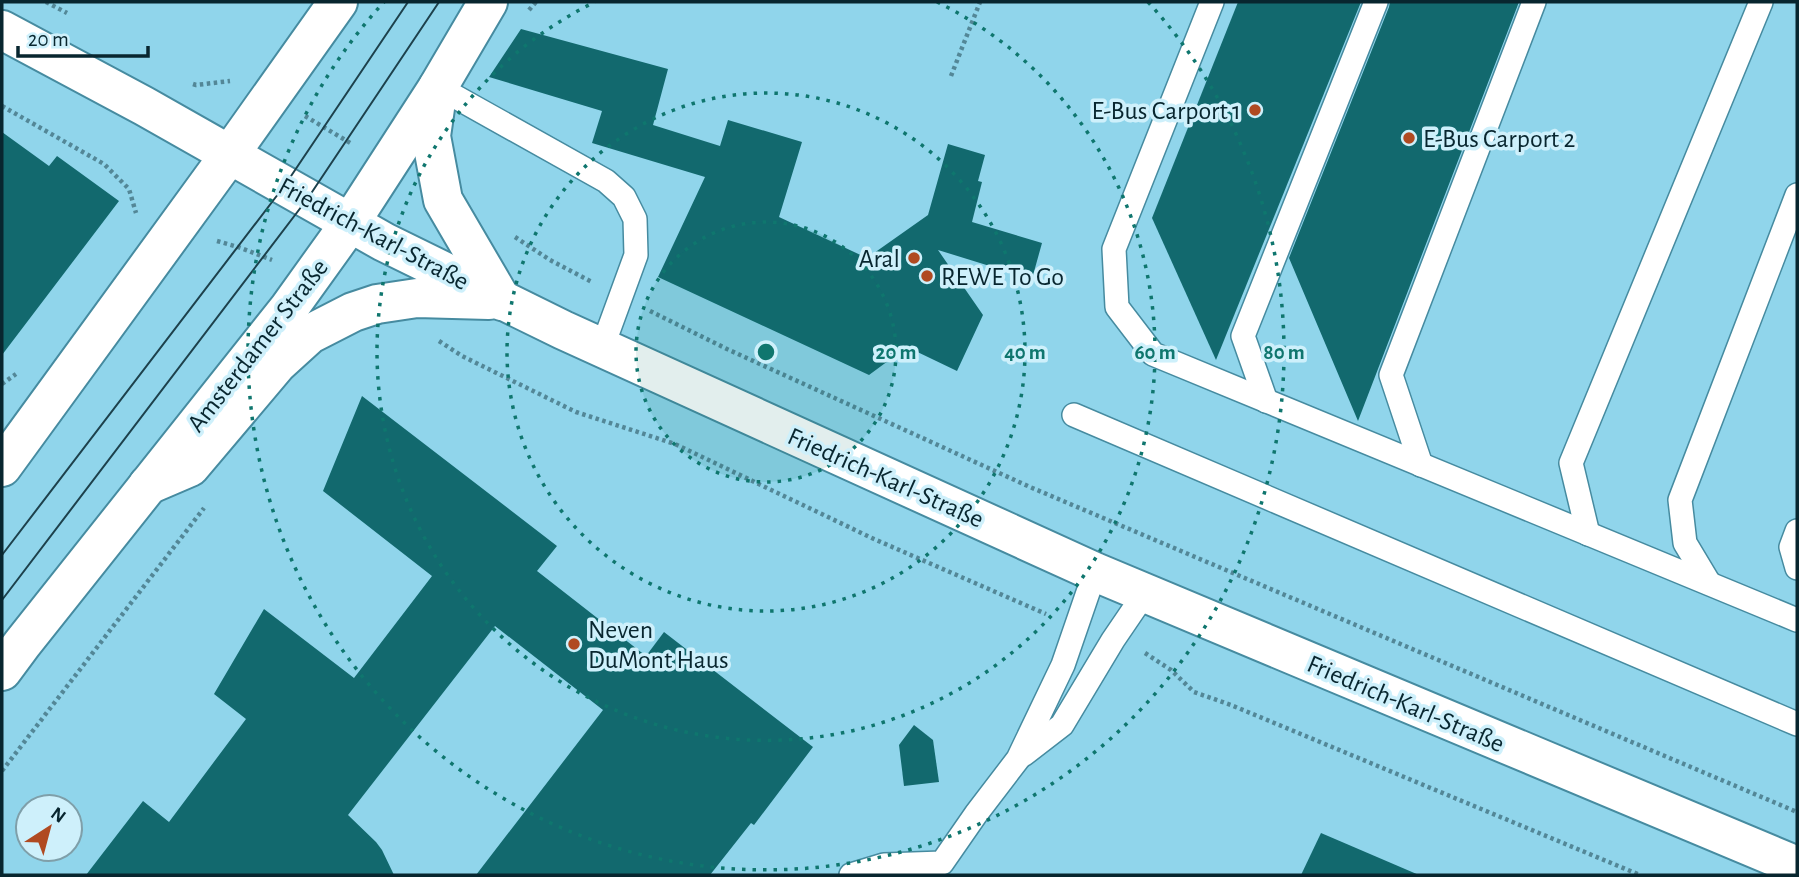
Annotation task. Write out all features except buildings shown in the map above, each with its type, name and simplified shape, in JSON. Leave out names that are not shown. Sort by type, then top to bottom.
[{"type":"main road","points":[[2,467],[338,2]]},
{"type":"main road","name":"Amsterdamer Straße","points":[[2,671],[311,278],[438,87],[488,2]]},
{"type":"main road","name":"Friedrich-Karl-Straße","points":[[2,30],[230,154],[350,223],[502,301],[602,348],[1095,572],[1797,866]]},
{"type":"main road","points":[[438,87],[430,136],[443,200],[502,301]]},
{"type":"main road","points":[[148,485],[190,467],[277,364],[310,334],[353,312],[377,304],[416,298],[502,301]]},
{"type":"lane","points":[[1212,2],[1114,249],[1117,307],[1153,354],[1797,620]]},
{"type":"lane","points":[[1266,401],[1243,336],[1376,2]]},
{"type":"lane","points":[[1421,465],[1391,374],[1534,2]]},
{"type":"lane","points":[[1588,534],[1571,463],[1761,2]]},
{"type":"lane","points":[[438,87],[606,181],[624,197],[635,219],[636,255],[602,348]]},
{"type":"lane","points":[[1709,583],[1685,543],[1680,500],[1797,195]]},
{"type":"lane","points":[[1074,415],[1797,724]]},
{"type":"lane","points":[[1797,531],[1791,547],[1797,568]]},
{"type":"lane","points":[[852,875],[884,864],[950,869],[976,814],[1018,760],[1063,664],[1095,572]]},
{"type":"lane","points":[[1018,760],[1062,724],[1145,593]]},
{"type":"path","points":[[46,2],[70,15]]},
{"type":"path","points":[[951,76],[979,2]]},
{"type":"path","points":[[186,80],[195,85],[237,79]]},
{"type":"path","points":[[2,106],[104,164],[129,189],[137,220],[238,247],[311,278]]},
{"type":"path","points":[[300,113],[358,148]]},
{"type":"path","points":[[511,234],[551,260],[727,349],[1030,487],[1797,812]]},
{"type":"path","points":[[429,336],[462,356],[576,412],[676,444],[874,538],[1075,626]]},
{"type":"path","points":[[2,771],[210,500]]},
{"type":"path","points":[[1114,640],[1151,655],[1194,692],[1640,875]]},
{"type":"tram line","points":[[2,555],[285,185],[408,2]]},
{"type":"tram line","points":[[2,600],[308,198],[439,2]]},
{"type":"place","name":"E-Bus Carport 1","points":[[1255,110]]},
{"type":"place","name":"E-Bus Carport 2","points":[[1409,138]]},
{"type":"place","name":"Aral","points":[[914,258]]},
{"type":"place","name":"REWE To Go","points":[[927,276]]},
{"type":"place","name":"Neven DuMont Haus","points":[[574,644]]}]
